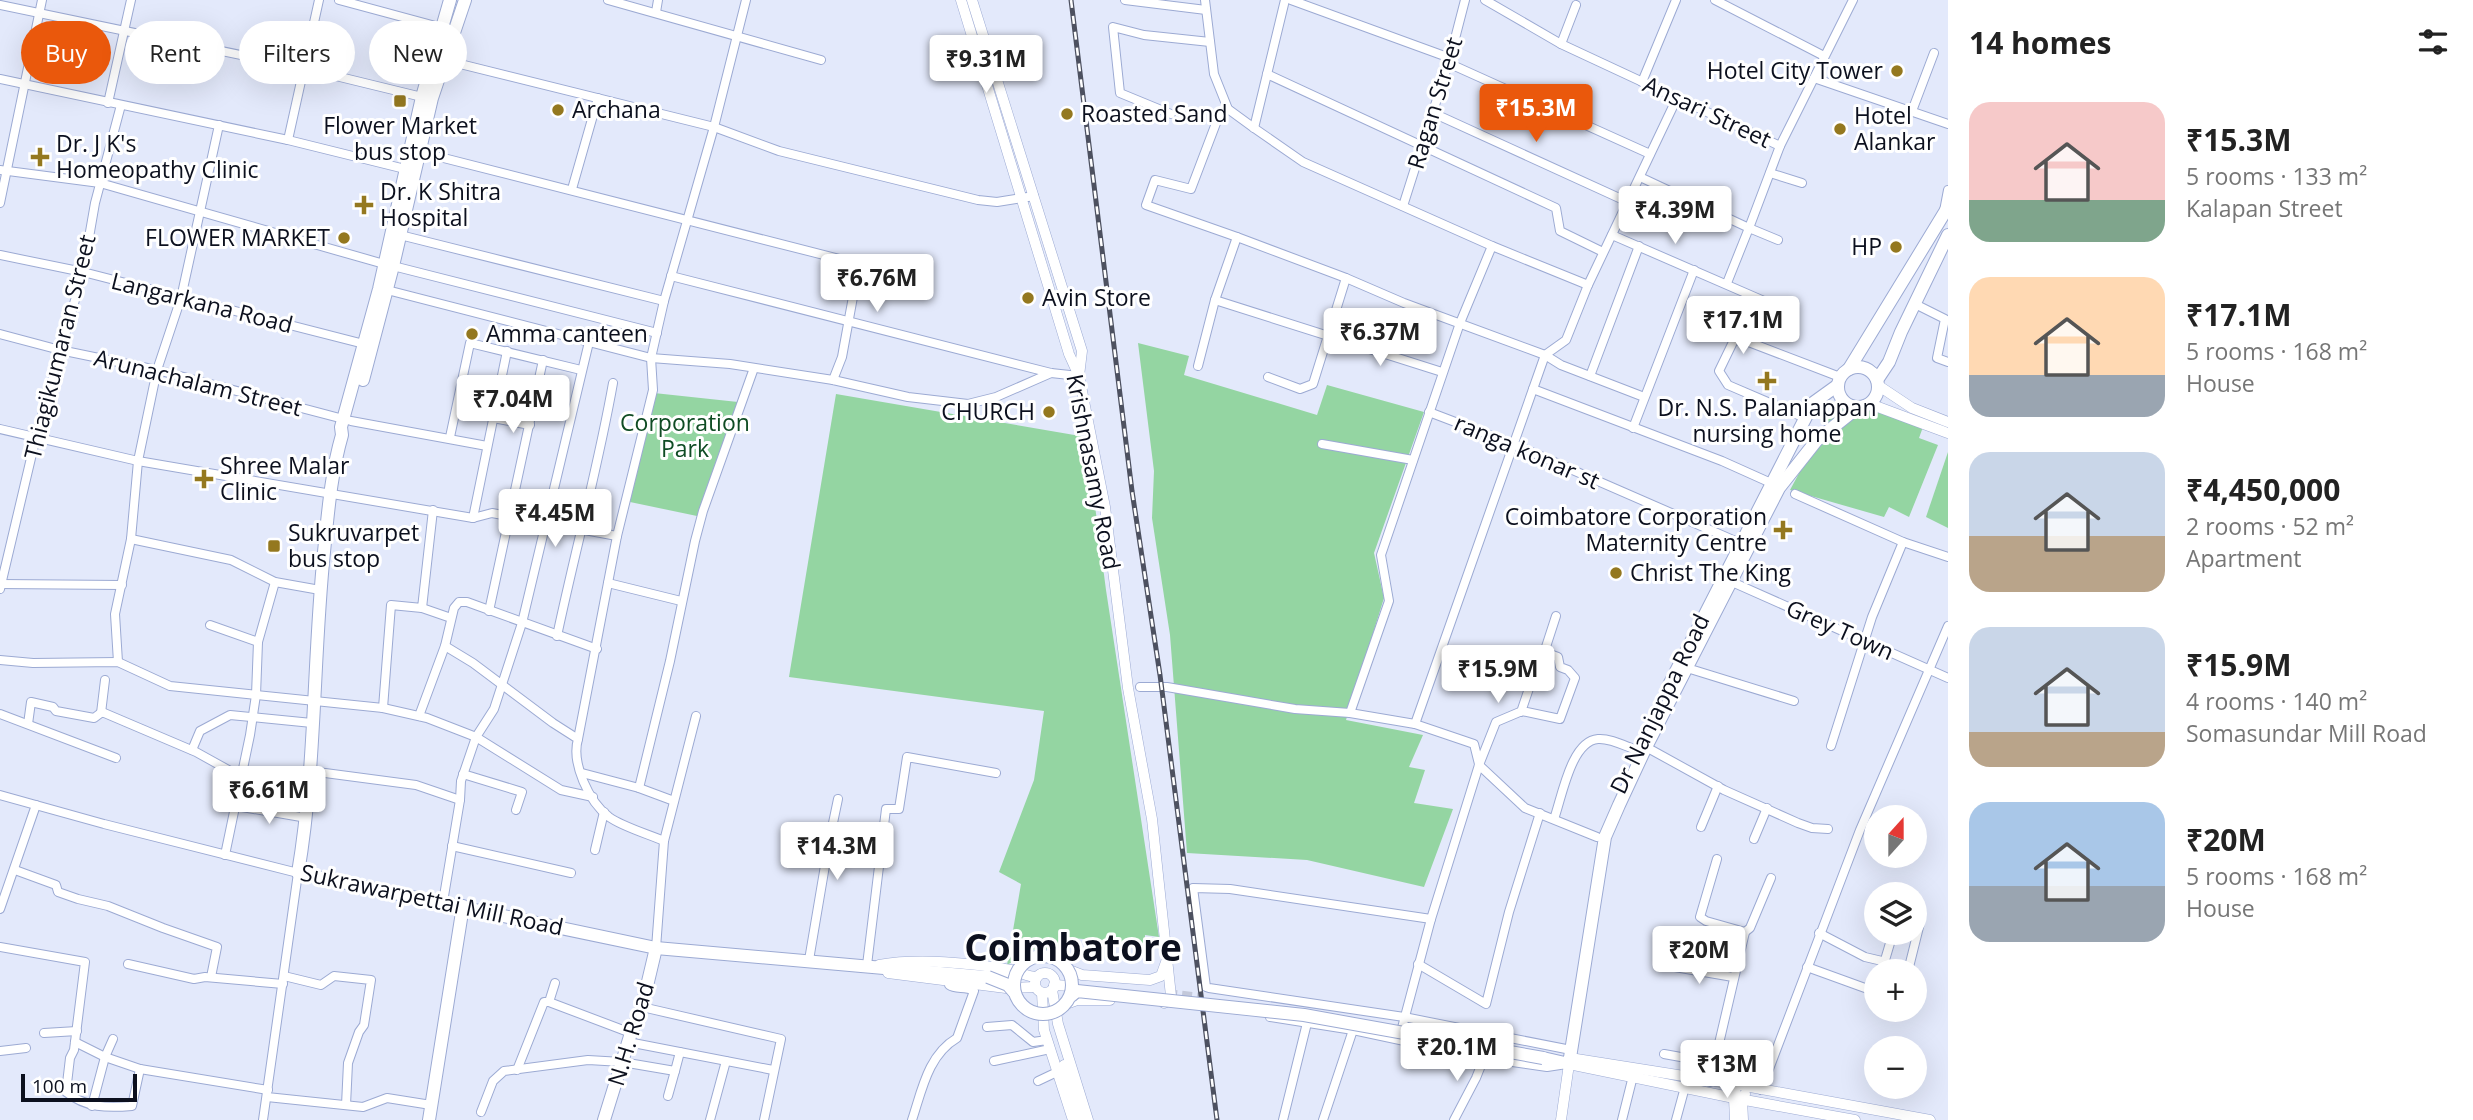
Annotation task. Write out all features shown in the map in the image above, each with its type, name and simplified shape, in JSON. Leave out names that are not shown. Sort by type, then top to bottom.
[{"type":"highway","points":[[445,21],[450,0]]},
{"type":"highway","points":[[456,21],[465,0]]},
{"type":"highway","points":[[298,873],[307,818],[320,590],[330,495],[342,435],[350,421],[387,290],[405,169],[422,97],[428,84]]},
{"type":"highway","points":[[350,421],[364,344],[400,235],[435,84]]},
{"type":"highway","name":"Dr Nanjappa Road","points":[[1567,1055],[1605,837],[1641,749],[1732,582],[1764,508],[1771,483],[1813,403],[1842,377],[1946,210]]},
{"type":"highway","points":[[1878,383],[1948,235]]},
{"type":"highway","points":[[1862,367],[1874,374],[1878,393],[1870,404],[1857,408],[1845,403],[1840,398],[1842,377],[1862,367]]},
{"type":"highway","name":"Dr Nanjappa Road","points":[[1567,1055],[1597,837],[1740,543],[1817,440],[1857,408]]},
{"type":"highway","name":"Sukrawarpettai Mill Road","points":[[298,873],[656,948],[988,977]]},
{"type":"highway","points":[[429,1120],[463,906]]},
{"type":"highway","name":"N.H. Road","points":[[604,1120],[629,1038],[642,1007],[656,948]]},
{"type":"highway","points":[[1045,956],[1062,963],[1070,987],[1055,1012],[1031,1012],[1018,1000],[1009,985],[988,977],[1008,979],[1015,976],[1026,961],[1045,956]]},
{"type":"highway","points":[[1014,992],[1015,976]]},
{"type":"highway","points":[[1070,987],[1088,984],[1313,1008],[1544,1055],[1567,1055]]},
{"type":"main road","name":"Krishnasamy Road","points":[[961,0],[1069,354],[1079,376],[1105,507],[1128,688],[1152,819],[1171,996],[1168,1002],[1159,1004],[1077,1000],[1070,987]]},
{"type":"main road","points":[[972,0],[1082,351],[1079,376]]},
{"type":"main road","points":[[1878,383],[1912,408],[1948,422]]},
{"type":"main road","points":[[1870,404],[1948,433]]},
{"type":"main road","points":[[870,966],[902,976],[1006,988],[1070,987],[1082,975],[1150,980],[1161,976],[1167,958]]},
{"type":"main road","points":[[870,966],[925,961],[1012,970],[1044,986],[1088,1120]]},
{"type":"main road","points":[[1044,986],[1043,1024],[1073,1120]]},
{"type":"main road","points":[[1048,1014],[1081,1120]]},
{"type":"main road","points":[[1388,1025],[1403,1022]]},
{"type":"main road","points":[[1567,1055],[1633,1076],[1738,1099],[1855,1120]]},
{"type":"main road","points":[[1567,1055],[1930,1120]]},
{"type":"main road","points":[[1561,1120],[1567,1055]]},
{"type":"main road","points":[[1735,1120],[1738,1099],[1744,1087]]},
{"type":"main road","points":[[1738,1099],[1743,1120]]},
{"type":"street","points":[[38,21],[43,0]]},
{"type":"street","points":[[127,21],[131,0]]},
{"type":"street","points":[[314,21],[319,0]]},
{"type":"street","points":[[339,0],[417,21]]},
{"type":"street","points":[[608,0],[821,60]]},
{"type":"street","points":[[656,12],[659,0]]},
{"type":"street","points":[[664,841],[609,817],[604,812],[593,797],[576,759],[575,749],[597,649],[617,536],[653,390],[651,358],[664,301],[689,221],[746,0]]},
{"type":"street","points":[[1125,0],[1206,10]]},
{"type":"street","points":[[1205,0],[1214,74],[1228,109],[1303,162],[1492,246],[1588,285]]},
{"type":"street","points":[[1254,128],[1285,0]]},
{"type":"street","points":[[1291,0],[1449,60],[1650,154]]},
{"type":"street","name":"Ragan Street","points":[[1404,206],[1465,0]]},
{"type":"street","name":"Ansari Street","points":[[1485,0],[1561,44],[1780,146]]},
{"type":"street","points":[[1642,82],[1676,0]]},
{"type":"street","points":[[1714,0],[1825,56]]},
{"type":"street","points":[[1727,283],[1780,146],[1853,0]]},
{"type":"street","points":[[0,5],[125,30],[108,103]]},
{"type":"street","points":[[1561,44],[1576,5]]},
{"type":"street","points":[[1171,114],[1119,93],[1113,27],[1144,35],[1210,43]]},
{"type":"street","points":[[1912,111],[1934,53]]},
{"type":"street","points":[[467,66],[714,127],[779,151],[978,200],[997,202],[1034,196]]},
{"type":"street","points":[[1267,74],[1556,208],[1560,231],[1604,252]]},
{"type":"street","points":[[1814,78],[1948,124]]},
{"type":"street","points":[[0,79],[21,83]]},
{"type":"street","points":[[355,81],[422,97]]},
{"type":"street","points":[[0,203],[4,171],[26,84],[288,140],[405,169]]},
{"type":"street","points":[[288,140],[300,84]]},
{"type":"street","points":[[572,190],[598,98]]},
{"type":"street","points":[[1415,724],[1545,355],[1566,340],[1588,285],[1677,98]]},
{"type":"street","name":"Thiagikumaran Street","points":[[0,586],[37,437],[83,272],[100,183],[121,105]]},
{"type":"street","points":[[1228,109],[1218,118],[1191,189],[1156,180],[1146,205],[1346,278],[1404,303],[1545,355],[1561,365],[1644,397]]},
{"type":"street","points":[[1433,113],[1628,202]]},
{"type":"street","points":[[118,662],[115,614],[131,539],[138,461],[157,370],[181,298],[219,125]]},
{"type":"street","points":[[421,152],[859,264],[842,357],[833,380]]},
{"type":"street","points":[[4,171],[100,183],[389,265],[657,333]]},
{"type":"street","points":[[1770,173],[1802,183]]},
{"type":"street","points":[[1640,177],[1778,240]]},
{"type":"street","name":"Dr Nanjappa Road","points":[[1946,210],[1948,190]]},
{"type":"street","points":[[400,235],[664,301]]},
{"type":"street","points":[[1612,235],[1764,301]]},
{"type":"street","points":[[1198,366],[1215,300],[1237,237]]},
{"type":"street","points":[[1350,713],[1389,601],[1381,555],[1442,372],[1492,246]]},
{"type":"street","points":[[1590,376],[1639,246]]},
{"type":"street","name":"Langarkana Road","points":[[0,254],[83,272],[364,344]]},
{"type":"street","points":[[1633,428],[1694,270]]},
{"type":"street","points":[[671,276],[1051,373],[1079,376]]},
{"type":"street","points":[[1268,377],[1300,389],[1313,384],[1346,278]]},
{"type":"street","points":[[387,290],[651,358],[730,364],[833,380],[908,397],[968,404],[996,397],[1051,373]]},
{"type":"street","points":[[1215,300],[1442,372]]},
{"type":"street","points":[[1915,304],[1945,319],[1937,358],[1948,362]]},
{"type":"street","name":"Arunachalam Street","points":[[0,334],[60,350],[157,370],[350,421],[450,437],[487,446]]},
{"type":"street","points":[[1805,418],[1728,385],[1719,371],[1734,340],[1746,341],[1842,377]]},
{"type":"street","points":[[450,437],[470,342],[581,370]]},
{"type":"street","points":[[443,902],[463,774],[476,737],[494,709],[503,686],[522,623],[589,342]]},
{"type":"street","points":[[473,518],[507,351]]},
{"type":"street","points":[[489,611],[543,360]]},
{"type":"street","points":[[639,788],[703,511],[754,368]]},
{"type":"street","points":[[557,636],[600,453],[613,383]]},
{"type":"street","points":[[1533,389],[1722,461],[1771,483]]},
{"type":"street","name":"ranga konar st","points":[[1429,412],[1513,444],[1740,543]]},
{"type":"street","points":[[493,418],[530,425]]},
{"type":"street","points":[[0,429],[138,461],[330,495],[473,518],[492,513],[617,536]]},
{"type":"street","points":[[1322,444],[1413,460]]},
{"type":"street","points":[[1795,494],[1903,542],[1948,557]]},
{"type":"street","points":[[422,608],[433,510]]},
{"type":"street","points":[[131,539],[231,560],[275,582],[320,590]]},
{"type":"street","points":[[1831,746],[1872,617],[1903,542]]},
{"type":"street","points":[[225,855],[253,716],[258,642],[275,582]]},
{"type":"street","name":"Grey Town","points":[[1732,582],[1948,678]]},
{"type":"street","points":[[608,583],[681,601]]},
{"type":"street","points":[[0,586],[122,585]]},
{"type":"street","points":[[419,716],[444,646],[454,608],[459,602],[467,602],[597,649]]},
{"type":"street","points":[[383,708],[391,605],[422,608],[451,618]]},
{"type":"street","points":[[1543,656],[1556,615]]},
{"type":"street","points":[[210,625],[258,642]]},
{"type":"street","points":[[1761,1090],[1860,830],[1948,626]]},
{"type":"street","points":[[444,646],[473,663],[578,739]]},
{"type":"street","points":[[1399,1039],[1431,919],[1479,765],[1496,722],[1521,712],[1560,719],[1576,678],[1560,667],[1558,657],[1547,653],[1539,659],[1521,712]]},
{"type":"street","points":[[0,660],[33,663],[118,662],[170,686],[383,708],[419,716],[476,737],[561,790],[593,797]]},
{"type":"street","points":[[1687,668],[1794,701]]},
{"type":"street","points":[[28,724],[31,702],[53,707],[56,711],[94,718],[101,713],[105,680]]},
{"type":"street","points":[[1140,687],[1167,687],[1295,709],[1350,713],[1415,724],[1474,744],[1479,765],[1525,808],[1597,837]]},
{"type":"street","points":[[101,713],[192,750],[241,777]]},
{"type":"street","points":[[0,714],[116,758]]},
{"type":"street","points":[[192,750],[200,732],[230,715],[312,723]]},
{"type":"street","points":[[656,948],[664,841],[696,716]]},
{"type":"street","points":[[1555,819],[1574,757],[1589,741],[1600,738],[1641,749],[1798,823],[1812,828],[1828,829]]},
{"type":"street","points":[[870,966],[887,809],[900,809],[907,757],[996,773]]},
{"type":"street","points":[[582,773],[639,788],[674,801]]},
{"type":"street","points":[[278,774],[416,785],[460,800]]},
{"type":"street","points":[[463,774],[522,792],[516,810]]},
{"type":"street","points":[[1700,827],[1718,786]]},
{"type":"street","name":"Sukrawarpettai Mill Road","points":[[0,795],[298,873]]},
{"type":"street","points":[[809,960],[828,842],[838,799]]},
{"type":"street","points":[[0,909],[36,805]]},
{"type":"street","points":[[236,806],[307,818]]},
{"type":"street","points":[[1754,839],[1768,808]]},
{"type":"street","points":[[595,850],[604,812]]},
{"type":"street","points":[[1418,964],[1486,1004],[1509,912],[1541,813]]},
{"type":"street","points":[[452,846],[571,873]]},
{"type":"street","points":[[1717,859],[1700,917],[1745,932]]},
{"type":"street","points":[[15,870],[56,885],[58,892],[78,900],[108,905],[217,947],[211,977]]},
{"type":"street","points":[[263,1120],[298,873]]},
{"type":"street","points":[[1710,1082],[1745,932],[1750,928],[1771,877]]},
{"type":"street","points":[[1431,919],[1230,889],[1194,888],[1206,987],[1567,1055]]},
{"type":"street","points":[[1819,933],[1865,957],[1882,961],[1885,960],[1889,945]]},
{"type":"street","points":[[0,947],[85,962],[66,1092],[76,1101],[110,1108],[132,1106],[140,1069]]},
{"type":"street","points":[[128,964],[194,979],[211,977],[283,980],[321,985],[334,976],[371,980],[364,1025],[348,1063],[346,1105]]},
{"type":"street","points":[[1669,966],[1733,977]]},
{"type":"street","points":[[1807,967],[1864,988]]},
{"type":"street","points":[[912,1120],[928,1070],[946,1045],[957,1038],[974,991],[967,987],[953,988],[949,981]]},
{"type":"street","points":[[549,1002],[555,983]]},
{"type":"street","points":[[1217,990],[1218,1010],[1353,1030],[1484,1058],[1547,1067],[1567,1055]]},
{"type":"street","points":[[517,1070],[541,1005],[549,1002],[629,1038],[680,1052],[773,1070]]},
{"type":"street","points":[[642,1007],[781,1039],[764,1120]]},
{"type":"street","points":[[1283,1120],[1307,1023]]},
{"type":"street","points":[[987,1027],[1012,1025],[1033,1042],[1049,1045]]},
{"type":"street","points":[[1323,1120],[1353,1030]]},
{"type":"street","points":[[44,1033],[77,1031]]},
{"type":"street","points":[[92,1106],[105,1058],[113,1040]]},
{"type":"street","points":[[75,1042],[105,1058],[140,1069],[267,1093],[363,1107],[387,1098],[431,1105]]},
{"type":"street","points":[[994,1061],[1049,1045]]},
{"type":"street","points":[[0,1051],[26,1048]]},
{"type":"street","points":[[668,1096],[680,1052]]},
{"type":"street","points":[[1664,1054],[1714,1063]]},
{"type":"street","points":[[1454,1120],[1484,1058]]},
{"type":"street","points":[[481,1112],[493,1081],[504,1072],[588,1060],[622,1062],[675,1071]]},
{"type":"street","points":[[710,1120],[726,1061]]},
{"type":"street","points":[[1038,1081],[1057,1072]]},
{"type":"street","points":[[1622,1120],[1633,1076]]},
{"type":"street","points":[[1676,1120],[1685,1087]]},
{"type":"green space","points":[[1138,343],[1189,356],[1184,375],[1317,415],[1327,385],[1424,412],[1374,553],[1384,598],[1346,720],[1423,735],[1409,767],[1425,770],[1414,803],[1453,809],[1424,887],[1307,860],[1187,853],[1170,635],[1152,518],[1154,471]]},
{"type":"green space","name":"Corporation Park","points":[[654,393],[738,402],[697,516],[630,502]]},
{"type":"green space","points":[[836,394],[1086,437],[1106,590],[1159,937],[1145,935],[1145,944],[1059,937],[1059,948],[1032,950],[1007,965],[1021,884],[999,872],[1034,780],[1044,711],[789,677]]},
{"type":"green space","points":[[1838,401],[1854,402],[1923,427],[1919,438],[1938,445],[1909,517],[1889,507],[1884,517],[1790,490]]},
{"type":"green space","points":[[1948,452],[1948,528],[1926,517]]},
{"type":"tunnel","points":[[1167,994],[1201,998]]},
{"type":"railway","points":[[1071,0],[1132,491],[1160,675],[1217,1120]]},
{"type":"place","name":"Hotel City Tower","points":[[1897,71]]},
{"type":"place","name":"Flower Market bus stop","points":[[400,101]]},
{"type":"place","name":"Archana","points":[[558,110]]},
{"type":"place","name":"Roasted Sand","points":[[1067,114]]},
{"type":"place","name":"Hotel Alankar","points":[[1840,129]]},
{"type":"place","name":"Dr. J K's Homeopathy Clinic","points":[[40,157]]},
{"type":"place","name":"Dr. K Shitra Hospital","points":[[364,205]]},
{"type":"place","name":"FLOWER MARKET","points":[[344,238]]},
{"type":"place","name":"HP","points":[[1896,247]]},
{"type":"place","name":"Avin Store","points":[[1028,298]]},
{"type":"place","name":"Amma canteen","points":[[472,334]]},
{"type":"place","name":"Dr. N.S. Palaniappan nursing home","points":[[1767,381]]},
{"type":"place","name":"CHURCH","points":[[1049,412]]},
{"type":"place","name":"Shree Malar Clinic","points":[[204,479]]},
{"type":"place","name":"Coimbatore Corporation Maternity Centre","points":[[1783,530]]},
{"type":"place","name":"Sukruvarpet bus stop","points":[[274,546]]},
{"type":"place","name":"Christ The King","points":[[1616,573]]},
{"type":"district","name":"Coimbatore","points":[[1073,948]]}]
